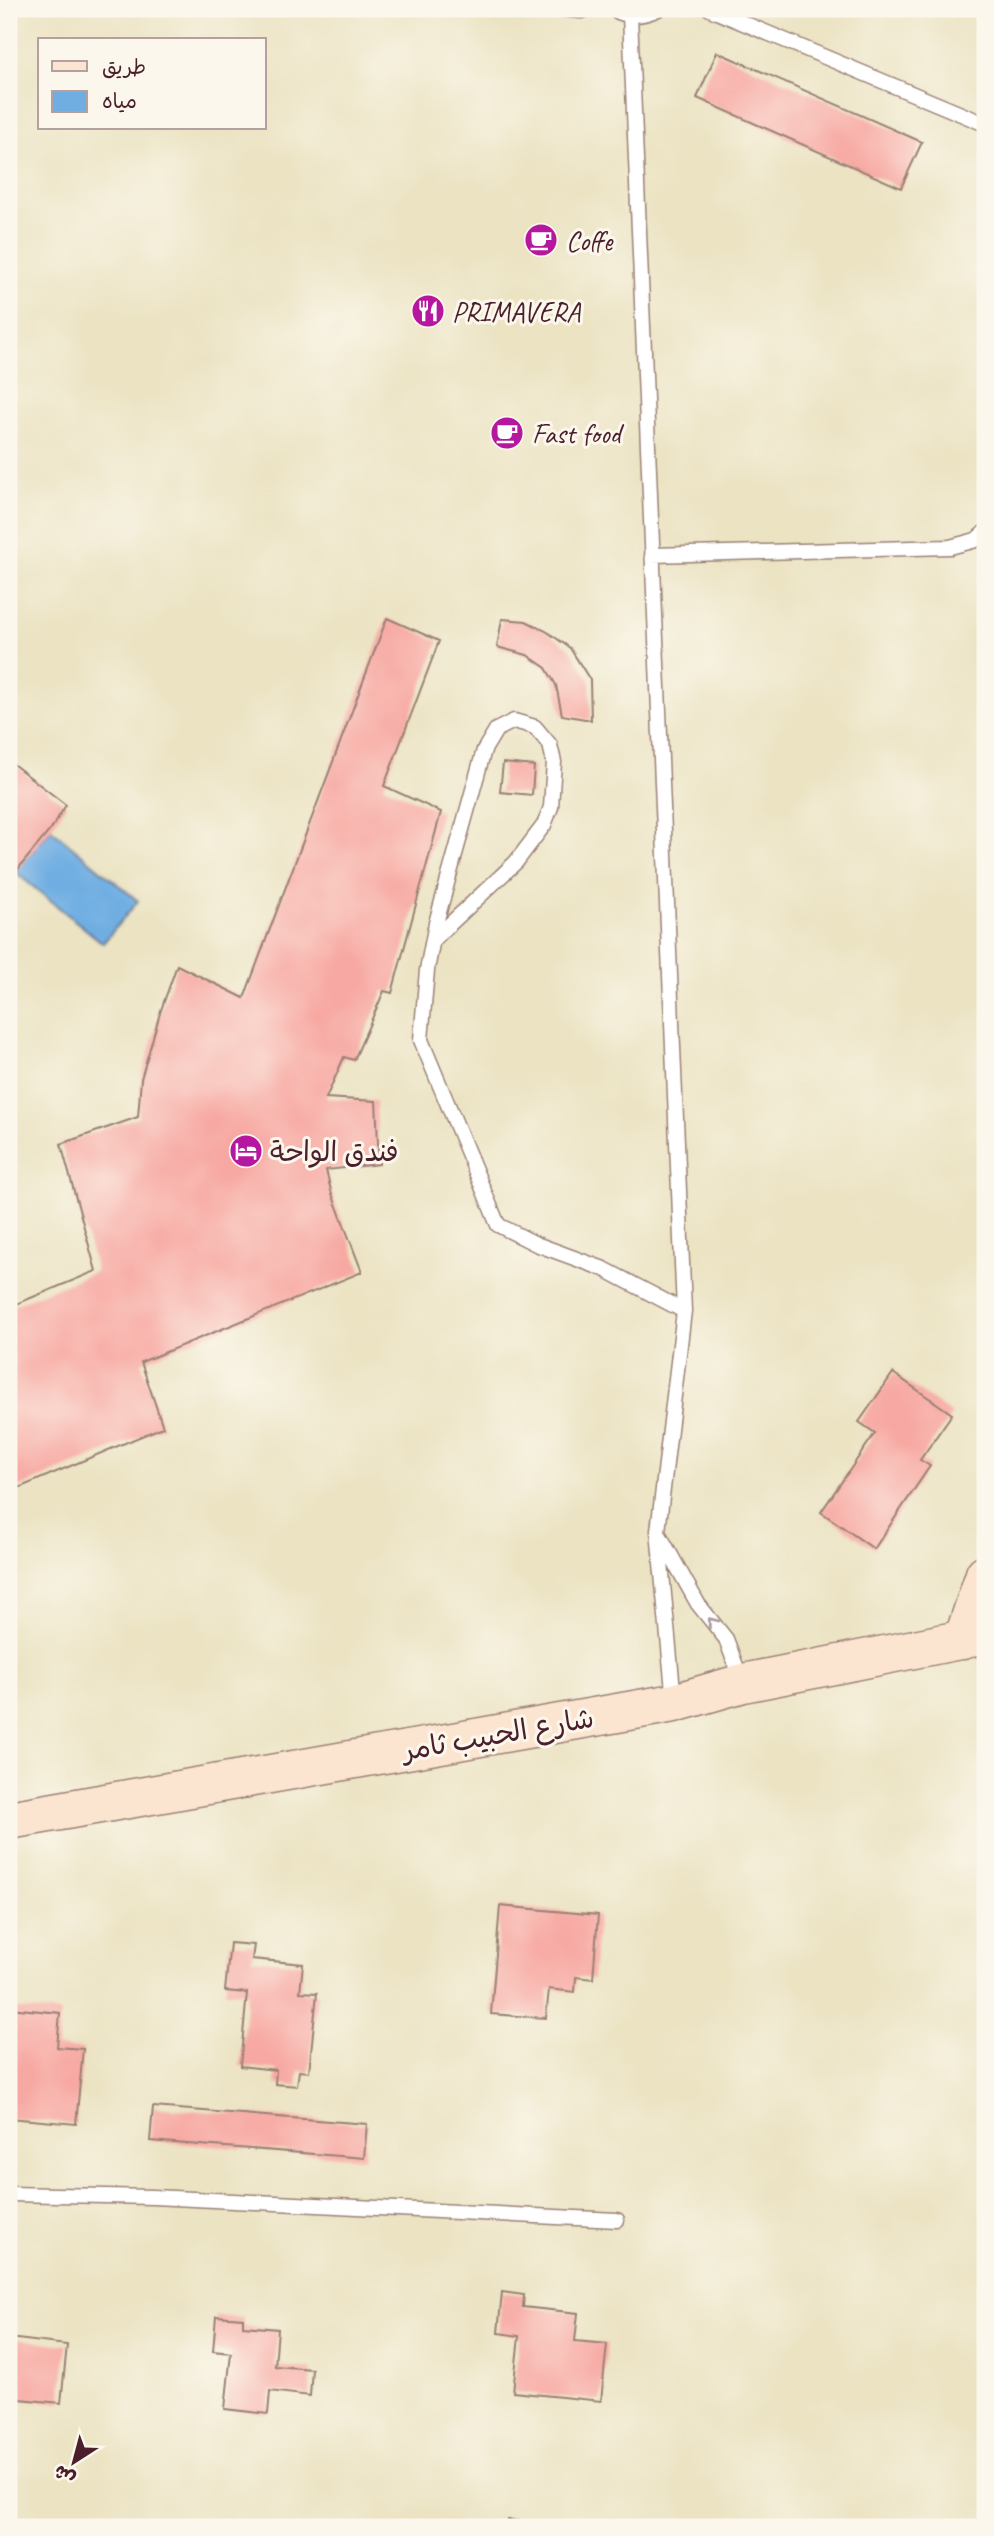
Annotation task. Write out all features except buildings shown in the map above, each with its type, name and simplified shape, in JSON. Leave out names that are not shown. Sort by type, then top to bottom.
[{"type":"street","points":[[974,1638],[985,1574]]},
{"type":"street","name":"شارع الحبيب ثامر","points":[[9,1819],[674,1703],[743,1683],[974,1638]]},
{"type":"lane","points":[[560,9],[588,9]]},
{"type":"lane","points":[[613,9],[630,15],[643,15],[658,9]]},
{"type":"lane","points":[[710,9],[985,124]]},
{"type":"lane","points":[[630,15],[684,1311],[658,1531],[674,1703]]},
{"type":"lane","points":[[652,555],[950,547],[976,540],[985,532]]},
{"type":"lane","points":[[433,940],[516,862],[544,825],[551,807],[554,762],[550,745],[535,727],[514,721],[496,730],[484,750],[433,940],[427,970],[421,1040],[498,1224],[536,1244],[604,1269],[684,1311]]},
{"type":"lane","points":[[658,1531],[698,1604],[726,1639],[743,1683]]},
{"type":"lane","points":[[9,2194],[153,2197],[617,2220]]},
{"type":"water","points":[[51,829],[138,901],[103,943],[15,872]]},
{"type":"place","name":"Coffe","points":[[541,240]]},
{"type":"place","name":"PRIMAVERA","points":[[428,311]]},
{"type":"place","name":"Fast food","points":[[507,433]]},
{"type":"place","name":"فندق الواحة","points":[[246,1151]]}]
